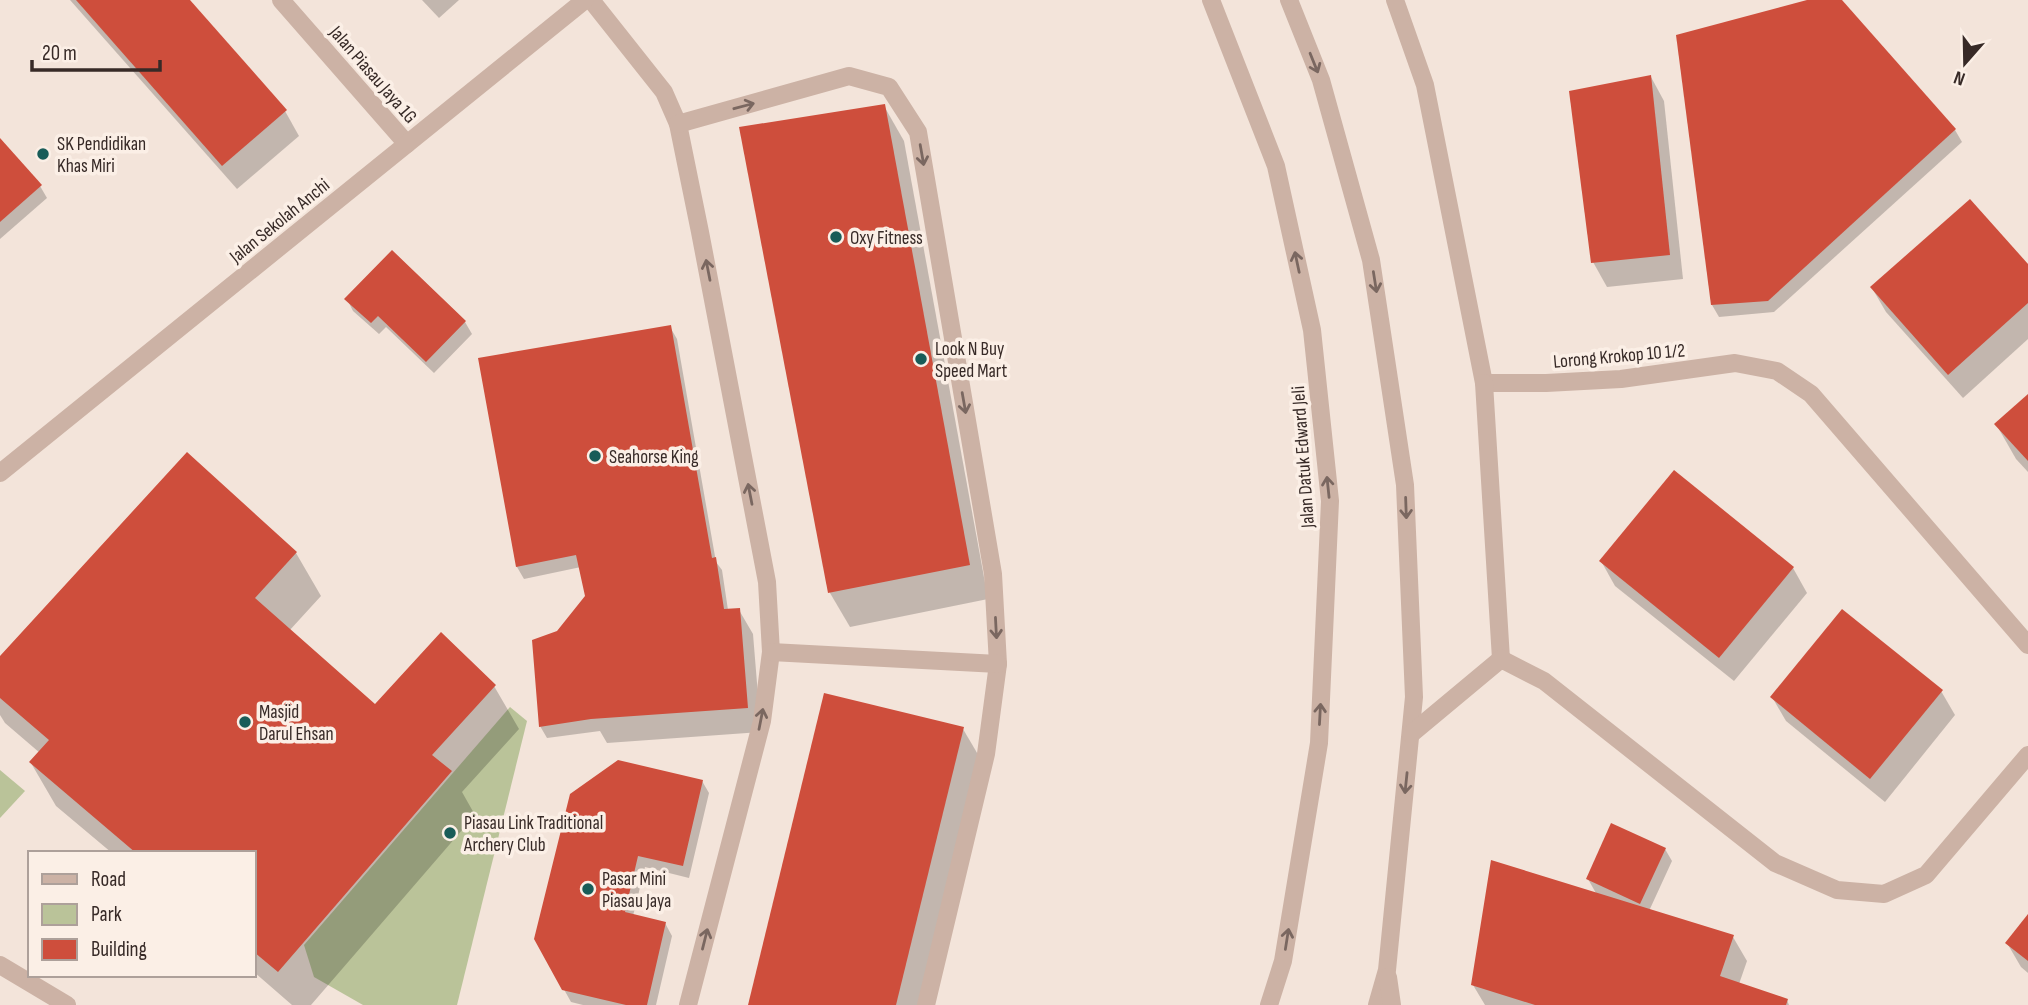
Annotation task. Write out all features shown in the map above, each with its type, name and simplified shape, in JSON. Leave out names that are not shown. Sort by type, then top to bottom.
[{"type":"street","name":"Jalan Piasau Jaya 1G","points":[[281,0],[408,144]]},
{"type":"street","name":"Jalan Sekolah Anchi","points":[[0,473],[588,0]]},
{"type":"street","points":[[588,0],[664,92],[678,124],[767,582],[771,652],[762,721],[688,1005]]},
{"type":"street","name":"Jalan Datuk Edward Jeli","points":[[1211,0],[1276,166],[1312,330],[1330,501],[1319,743],[1283,961],[1269,1005]]},
{"type":"street","points":[[1289,0],[1321,80],[1371,260],[1405,485],[1415,697],[1387,970],[1377,1005]]},
{"type":"street","points":[[1395,0],[1425,85],[1484,383],[1501,659]]},
{"type":"street","points":[[678,124],[849,76],[889,87],[918,132],[993,574],[998,664],[986,754],[926,1005]]},
{"type":"street","name":"Lorong Krokop 10 1/2","points":[[1484,383],[1621,379],[1735,363],[1777,371],[1811,394],[2028,645]]},
{"type":"street","points":[[771,652],[998,664]]},
{"type":"street","points":[[1411,734],[1501,659]]},
{"type":"street","points":[[1501,659],[1544,681],[1776,863],[1836,890],[1884,894],[1926,875],[2028,755]]},
{"type":"street","points":[[0,965],[67,1005]]},
{"type":"street","points":[[1387,970],[1392,1005]]},
{"type":"green space","name":"Piasau Link Traditional Archery Club","points":[[510,707],[527,721],[457,1005],[363,1005],[314,977],[304,945]]},
{"type":"green space","points":[[0,770],[25,791],[0,818]]},
{"type":"building","points":[[76,0],[190,0],[287,110],[222,166]]},
{"type":"building","points":[[1807,0],[1842,0],[1956,129],[1768,301],[1711,305],[1676,35]]},
{"type":"building","points":[[1651,75],[1670,255],[1591,263],[1569,91]]},
{"type":"building","points":[[885,104],[970,565],[828,593],[739,127]]},
{"type":"building","points":[[0,138],[42,185],[0,222]]},
{"type":"building","points":[[1970,199],[2028,264],[2028,303],[1948,375],[1870,287]]},
{"type":"building","points":[[392,250],[466,321],[426,362],[378,316],[371,323],[344,299]]},
{"type":"building","name":"Seahorse King","points":[[671,325],[712,558],[716,557],[724,609],[740,608],[748,708],[591,719],[539,727],[532,640],[557,631],[585,596],[576,555],[516,567],[478,358]]},
{"type":"building","points":[[2028,394],[2028,461],[1994,424]]},
{"type":"building","name":"Masjid Darul Ehsan","points":[[187,452],[297,552],[255,598],[375,704],[441,632],[496,685],[432,755],[452,771],[278,972],[256,954],[256,851],[134,851],[29,762],[49,740],[0,698],[0,656]]},
{"type":"building","points":[[1674,470],[1794,567],[1719,658],[1599,561]]},
{"type":"building","points":[[1842,609],[1943,690],[1870,779],[1770,697]]},
{"type":"building","points":[[824,693],[964,727],[896,1005],[748,1005]]},
{"type":"building","name":"Pasar Mini Piasau Jaya","points":[[618,760],[703,780],[683,866],[638,856],[625,912],[666,922],[647,1005],[626,1005],[562,990],[534,939],[570,794]]},
{"type":"building","points":[[1611,823],[1666,848],[1640,904],[1586,879]]},
{"type":"building","points":[[1491,860],[1734,935],[1720,976],[1788,999],[1786,1005],[1535,1005],[1471,985]]},
{"type":"building","points":[[2028,914],[2028,961],[2005,943]]},
{"type":"place","name":"SK Pendidikan Khas Miri","points":[[43,154]]},
{"type":"place","name":"Oxy Fitness","points":[[836,237]]},
{"type":"place","name":"Look N Buy Speed Mart","points":[[921,359]]},
{"type":"place","name":"Seahorse King","points":[[595,456]]},
{"type":"place","name":"Masjid Darul Ehsan","points":[[245,722]]},
{"type":"place","name":"Piasau Link Traditional Archery Club","points":[[450,833]]},
{"type":"place","name":"Pasar Mini Piasau Jaya","points":[[588,889]]}]
